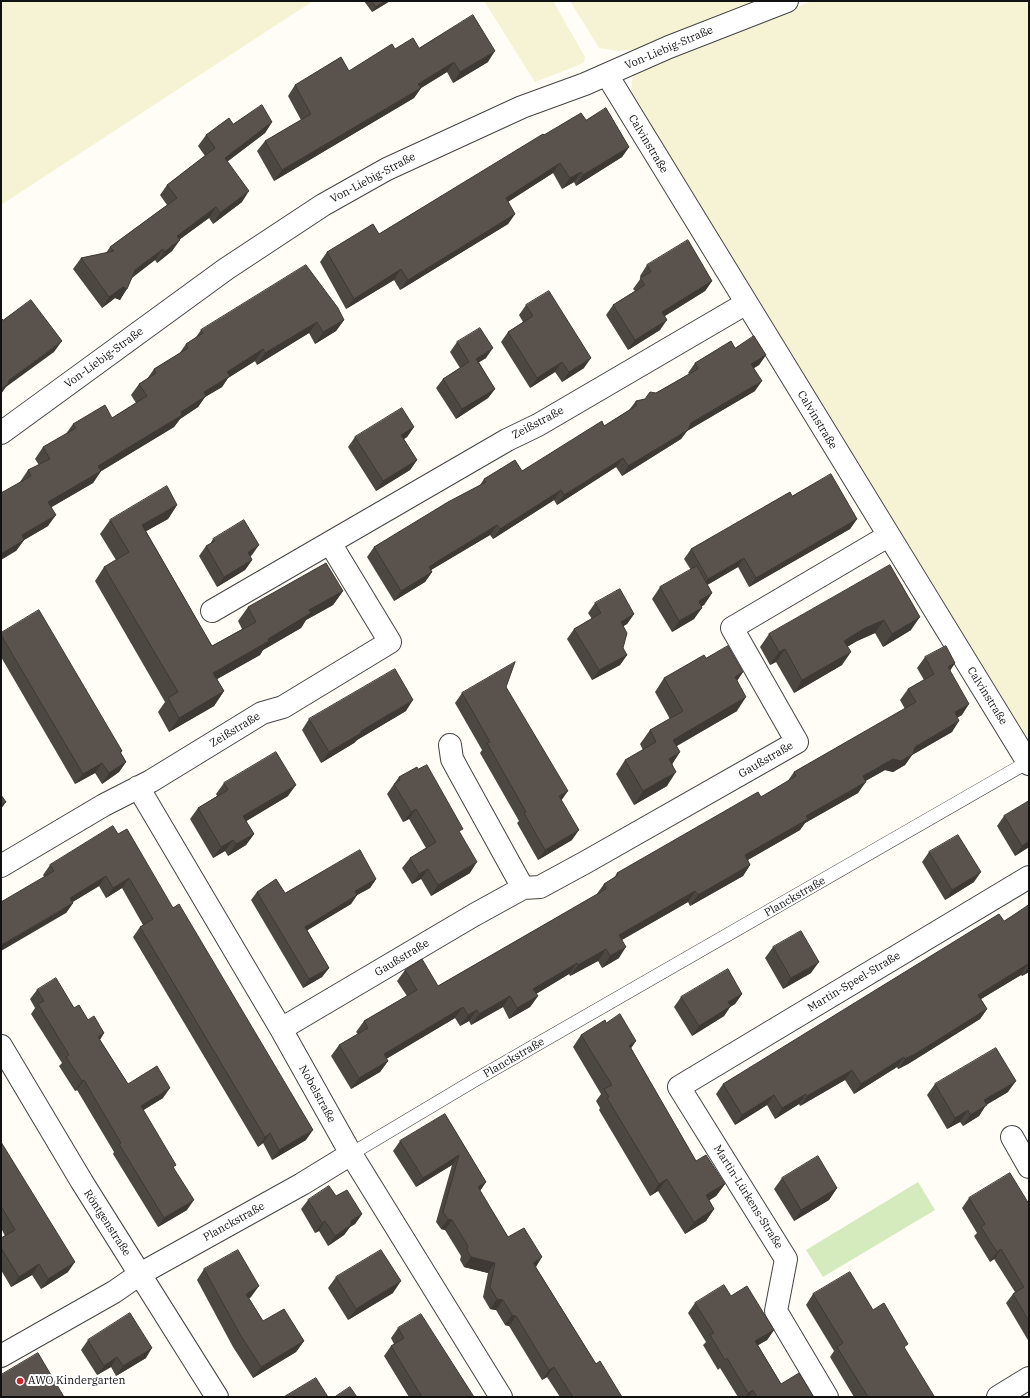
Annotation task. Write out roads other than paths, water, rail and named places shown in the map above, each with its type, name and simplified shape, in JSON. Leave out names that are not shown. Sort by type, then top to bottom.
[{"type":"street","name":"Von-Liebig-Straße","points":[[1,433],[176,304],[323,205],[387,169],[458,135],[522,107],[607,75],[669,47],[787,1]]},
{"type":"street","name":"Calvinstraße","points":[[607,75],[1028,763]]},
{"type":"street","name":"Zeißstraße","points":[[212,611],[507,440],[538,425],[746,304]]},
{"type":"street","name":"Gaußstraße","points":[[281,1029],[474,915],[524,888],[540,887],[798,742],[732,628],[888,536]]},
{"type":"street","name":"Zeißstraße","points":[[1,866],[38,843],[138,788],[262,713],[283,707],[390,642],[330,543]]},
{"type":"street","points":[[450,745],[452,759],[524,888]]},
{"type":"street","name":"Nobelstraße","points":[[138,788],[281,1029],[351,1154],[501,1397]]},
{"type":"street","name":"Martin-Speel-Straße","points":[[679,1087],[1029,877]]},
{"type":"street","name":"Röntgenstraße","points":[[1,1046],[82,1182],[217,1397]]},
{"type":"street","name":"Martin-Lürkens-Straße","points":[[679,1087],[786,1259],[776,1311],[827,1397]]},
{"type":"street","points":[[1012,1137],[1029,1167]]},
{"type":"street","name":"Planckstraße","points":[[1,1356],[114,1292],[140,1274],[302,1184],[351,1154]]},
{"type":"street","points":[[998,1397],[1029,1378]]},
{"type":"lane","name":"Planckstraße","points":[[351,1154],[475,1080],[1028,763]]},
{"type":"place","name":"AWO Kindergarten","points":[[20,1381]]}]
